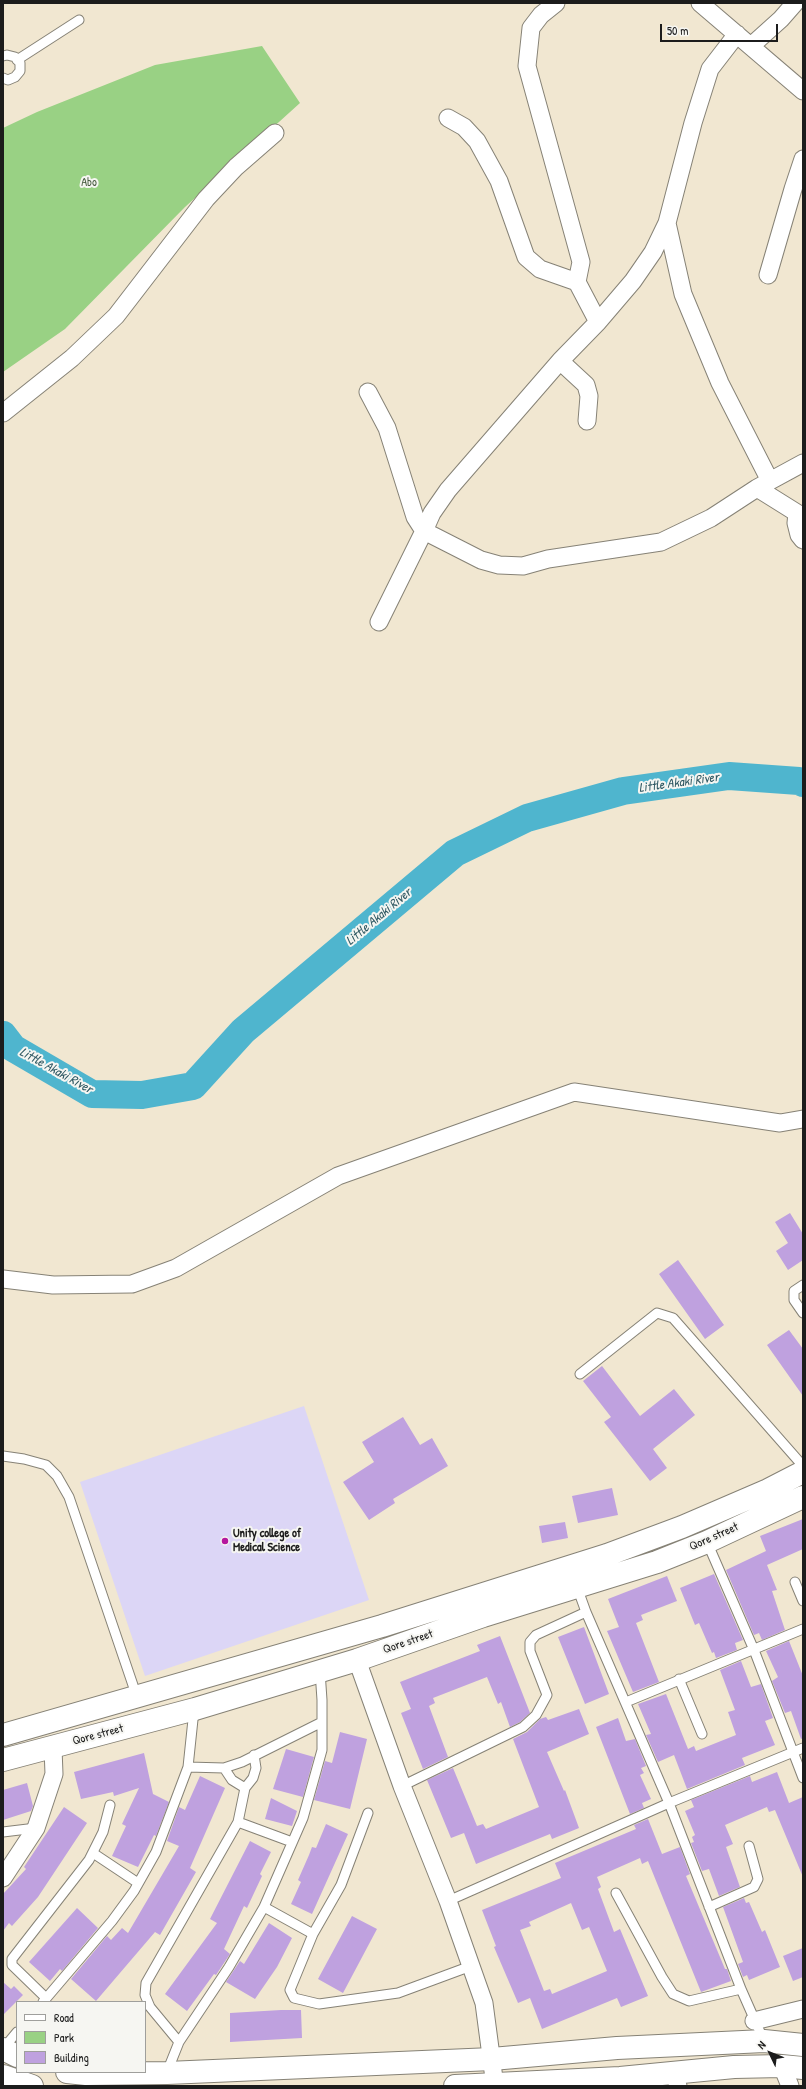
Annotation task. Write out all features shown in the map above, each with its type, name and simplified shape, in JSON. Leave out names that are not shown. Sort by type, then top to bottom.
[{"type":"main road","name":"Qore street","points":[[4,1732],[137,1698],[382,1626],[607,1554],[682,1527],[768,1490],[803,1472]]},
{"type":"main road","name":"Qore street","points":[[3,1760],[53,1748],[195,1709],[319,1670],[356,1660],[483,1616],[657,1562],[707,1542],[803,1497]]},
{"type":"main road","points":[[76,2073],[167,2073],[492,2059],[617,2048],[764,2041],[803,2045]]},
{"type":"main road","points":[[3,2049],[16,2056]]},
{"type":"main road","points":[[455,2086],[620,2082],[676,2079],[734,2067],[782,2066],[803,2068]]},
{"type":"main road","points":[[3,2076],[32,2086]]},
{"type":"street","points":[[556,3],[541,16],[531,28],[527,66],[581,262],[577,282],[598,322]]},
{"type":"street","points":[[700,3],[803,91]]},
{"type":"street","points":[[751,46],[782,19],[795,3]]},
{"type":"street","points":[[379,622],[432,512],[448,490],[560,361],[598,322],[633,281],[653,252],[668,223],[693,123],[710,69],[737,34]]},
{"type":"street","points":[[448,118],[464,127],[477,141],[499,181],[526,257],[540,269],[577,282]]},
{"type":"street","points":[[3,413],[72,358],[116,316],[206,199],[236,167],[275,133]]},
{"type":"street","points":[[768,275],[792,189],[803,159]]},
{"type":"street","points":[[668,223],[683,294],[720,383],[764,484],[797,513],[796,523],[799,535],[803,540]]},
{"type":"street","points":[[560,361],[586,385],[589,396],[587,421]]},
{"type":"street","points":[[368,392],[387,428],[415,517],[424,531],[481,560],[499,565],[524,566],[548,559],[660,542],[711,518],[764,484],[803,464]]},
{"type":"street","points":[[3,1279],[53,1285],[132,1284],[176,1268],[338,1176],[574,1092],[780,1123],[803,1119]]},
{"type":"street","points":[[356,1660],[402,1786],[448,1901],[484,2004],[495,2085]]},
{"type":"street","points":[[3,1878],[36,1828],[54,1774],[53,1748]]},
{"type":"street","points":[[754,2021],[803,2009]]},
{"type":"street","points":[[782,2066],[790,2086]]},
{"type":"lane","points":[[17,60],[79,20]]},
{"type":"lane","points":[[3,56],[7,55],[15,57],[20,63],[20,71],[15,77],[8,80],[3,78]]},
{"type":"lane","points":[[803,1285],[794,1291],[794,1300],[803,1313]]},
{"type":"lane","points":[[580,1374],[657,1313],[673,1318],[803,1466]]},
{"type":"lane","points":[[3,1456],[24,1459],[46,1465],[57,1476],[69,1497],[137,1698]]},
{"type":"lane","points":[[707,1542],[754,1650],[803,1778]]},
{"type":"lane","points":[[795,1582],[803,1600]]},
{"type":"lane","points":[[577,1587],[586,1612],[626,1702],[668,1804],[754,2021],[764,2041]]},
{"type":"lane","points":[[402,1786],[523,1727],[536,1715],[547,1695],[530,1651],[530,1642],[536,1635],[586,1612]]},
{"type":"lane","points":[[626,1702],[803,1629]]},
{"type":"lane","points":[[167,2073],[179,2042],[229,1967],[264,1907],[303,1818],[322,1750],[319,1670]]},
{"type":"lane","points":[[679,1679],[702,1734]]},
{"type":"lane","points":[[110,1805],[103,1832],[93,1853],[12,1959],[12,1965],[44,2000],[112,1921],[138,1883],[156,1852],[188,1767],[195,1709]]},
{"type":"lane","points":[[188,1767],[224,1768],[322,1722]]},
{"type":"lane","points":[[448,1901],[668,1804],[803,1748]]},
{"type":"lane","points":[[179,2042],[150,2007],[145,1995],[146,1983],[238,1822],[245,1788],[253,1778],[256,1768],[254,1755]]},
{"type":"lane","points":[[224,1768],[232,1780],[245,1788]]},
{"type":"lane","points":[[368,1813],[341,1884],[313,1934],[290,1990],[294,1998],[319,2004],[398,1993],[471,1966]]},
{"type":"lane","points":[[238,1822],[292,1842]]},
{"type":"lane","points":[[3,1832],[36,1828]]},
{"type":"lane","points":[[709,1907],[754,1887],[758,1879],[749,1846]]},
{"type":"lane","points":[[93,1853],[138,1883]]},
{"type":"lane","points":[[616,1893],[662,1977],[673,1994],[689,2001],[741,1989]]},
{"type":"lane","points":[[264,1907],[313,1934]]},
{"type":"lane","points":[[3,2049],[16,2033]]},
{"type":"shaded area","name":"Unity college of Medical Science","points":[[304,1406],[369,1600],[145,1676],[80,1482]]},
{"type":"green space","name":"Abo","points":[[262,46],[300,103],[185,207],[65,329],[3,372],[3,128],[37,112],[155,65]]},
{"type":"building","points":[[790,1213],[803,1234],[803,1260],[788,1270],[776,1251],[788,1243],[775,1222]]},
{"type":"building","points":[[678,1260],[724,1325],[705,1339],[659,1274]]},
{"type":"building","points":[[789,1330],[803,1349],[803,1396],[767,1345]]},
{"type":"building","points":[[602,1366],[640,1416],[674,1389],[695,1415],[653,1449],[667,1468],[650,1481],[604,1422],[611,1417],[583,1381]]},
{"type":"building","points":[[403,1417],[420,1445],[432,1438],[448,1466],[393,1499],[395,1503],[369,1520],[343,1482],[374,1462],[362,1442]]},
{"type":"building","points":[[612,1488],[618,1515],[578,1523],[572,1496]]},
{"type":"building","points":[[803,1519],[803,1549],[767,1565],[777,1590],[772,1591],[785,1630],[762,1640],[759,1633],[754,1635],[726,1570],[766,1551],[760,1536]]},
{"type":"building","points":[[565,1522],[568,1538],[542,1543],[539,1526]]},
{"type":"building","points":[[714,1574],[743,1640],[735,1643],[737,1650],[716,1658],[714,1652],[712,1653],[699,1623],[695,1625],[680,1588]]},
{"type":"building","points":[[667,1576],[677,1601],[641,1615],[643,1620],[636,1623],[659,1682],[633,1692],[607,1631],[619,1627],[608,1599]]},
{"type":"building","points":[[584,1627],[609,1694],[585,1704],[558,1637]]},
{"type":"building","points":[[500,1636],[530,1713],[520,1722],[510,1727],[501,1702],[498,1704],[487,1677],[433,1698],[435,1703],[429,1706],[448,1757],[423,1769],[401,1713],[411,1709],[400,1682],[480,1651],[477,1645]]},
{"type":"building","points":[[789,1641],[803,1676],[803,1738],[801,1739],[791,1711],[785,1713],[772,1681],[778,1677],[766,1651]]},
{"type":"building","points":[[741,1661],[751,1687],[761,1684],[773,1718],[765,1721],[775,1745],[742,1758],[745,1765],[687,1789],[674,1755],[658,1762],[646,1735],[651,1734],[638,1704],[666,1694],[688,1749],[694,1746],[696,1751],[736,1735],[728,1712],[735,1710],[720,1670]]},
{"type":"building","points":[[579,1709],[589,1734],[547,1752],[564,1791],[565,1790],[579,1828],[552,1839],[550,1834],[476,1864],[464,1833],[451,1838],[427,1780],[453,1768],[477,1826],[483,1824],[486,1829],[539,1807],[513,1739],[527,1732],[540,1719],[546,1717],[548,1720]]},
{"type":"building","points":[[618,1718],[626,1741],[635,1739],[646,1766],[641,1768],[644,1773],[640,1775],[651,1799],[642,1803],[644,1808],[630,1814],[596,1727]]},
{"type":"building","points":[[340,1732],[367,1739],[350,1809],[314,1800],[325,1761],[332,1763]]},
{"type":"building","points":[[286,1749],[314,1757],[303,1797],[273,1789]]},
{"type":"building","points":[[144,1753],[153,1794],[169,1802],[156,1836],[154,1835],[138,1867],[112,1856],[126,1826],[122,1824],[139,1788],[114,1796],[113,1792],[81,1799],[74,1772]]},
{"type":"building","points":[[777,1772],[789,1803],[803,1797],[803,1877],[775,1810],[769,1812],[767,1807],[725,1825],[733,1844],[726,1847],[740,1887],[719,1896],[709,1869],[702,1871],[691,1843],[694,1842],[692,1837],[695,1835],[685,1811],[694,1807],[691,1800],[750,1776],[752,1782]]},
{"type":"building","points":[[200,1776],[225,1788],[190,1868],[196,1872],[160,1935],[155,1932],[96,2001],[71,1979],[107,1936],[111,1940],[122,1928],[128,1933],[179,1846],[167,1841],[179,1807],[185,1810]]},
{"type":"building","points":[[27,1783],[33,1806],[31,1811],[3,1820],[3,1790]]},
{"type":"building","points":[[271,1798],[297,1811],[292,1826],[265,1819]]},
{"type":"building","points":[[64,1807],[87,1823],[38,1897],[12,1926],[9,1923],[3,1931],[3,1894],[26,1869],[24,1867]]},
{"type":"building","points":[[648,1819],[662,1854],[680,1847],[690,1874],[686,1876],[731,1981],[701,1992],[648,1861],[642,1864],[640,1858],[597,1877],[601,1887],[598,1889],[614,1932],[620,1929],[648,1996],[621,2007],[617,1998],[542,2029],[530,1998],[518,2003],[494,1947],[496,1946],[482,1910],[561,1878],[555,1863],[636,1829],[634,1825]],"holes":[[[571,1903],[582,1930],[589,1927],[607,1971],[552,1994],[550,1989],[544,1991],[520,1930],[531,1926],[529,1922]]]},
{"type":"building","points":[[326,1824],[348,1834],[312,1914],[291,1904],[301,1882],[298,1880],[312,1847],[316,1848]]},
{"type":"building","points":[[250,1841],[271,1852],[260,1874],[262,1876],[247,1908],[244,1906],[224,1949],[230,1954],[216,1975],[214,1974],[187,2011],[165,1994],[217,1923],[210,1919]]},
{"type":"building","points":[[744,1898],[746,1903],[749,1902],[762,1932],[765,1930],[780,1967],[749,1980],[747,1975],[743,1977],[738,1964],[743,1962],[723,1907]]},
{"type":"building","points":[[77,1908],[98,1928],[62,1971],[60,1969],[50,1981],[29,1962]]},
{"type":"building","points":[[352,1916],[377,1929],[343,1993],[318,1979]]},
{"type":"building","points":[[269,1923],[292,1938],[277,1967],[255,1999],[226,1982],[240,1961],[244,1964]]},
{"type":"building","points":[[803,1948],[803,1977],[793,1981],[783,1956]]},
{"type":"building","points":[[3,1982],[11,1989],[14,1986],[23,1995],[3,2015]]},
{"type":"building","points":[[301,2010],[302,2038],[230,2042],[230,2013]]},
{"type":"waterway","name":"Little Akaki River","points":[[3,1035],[13,1048],[92,1094],[142,1095],[193,1086],[243,1031],[455,853],[527,818],[623,791],[729,776],[799,781],[803,783]]},
{"type":"place","name":"Unity college of Medical Science","points":[[225,1541]]}]
